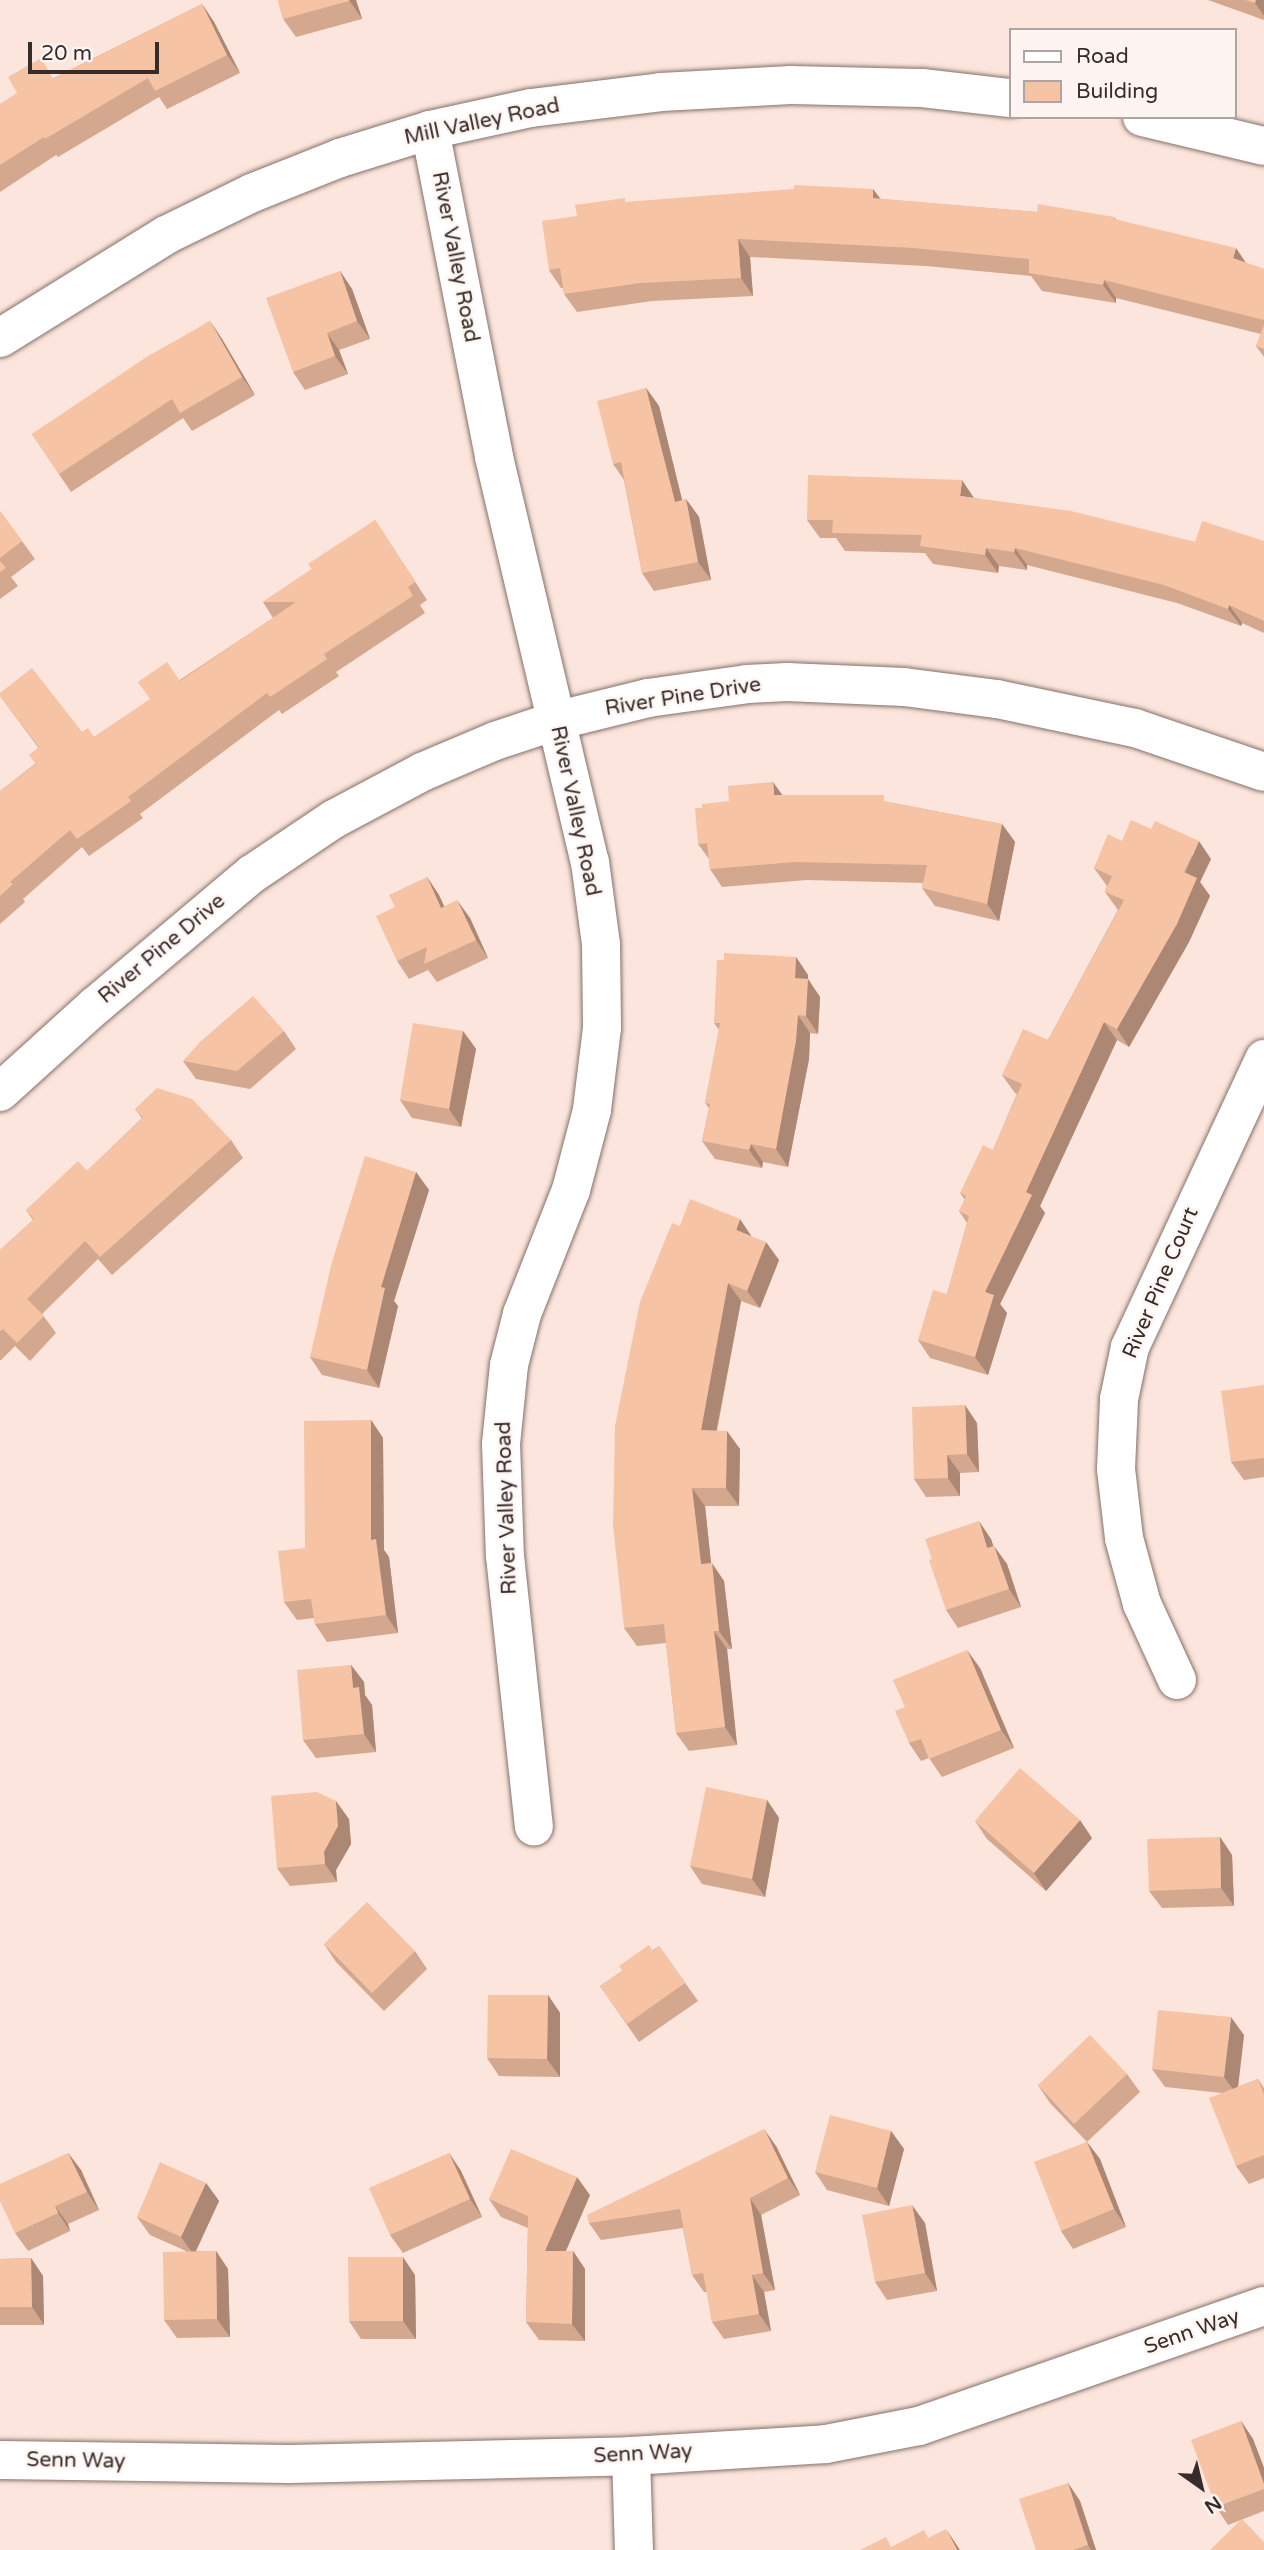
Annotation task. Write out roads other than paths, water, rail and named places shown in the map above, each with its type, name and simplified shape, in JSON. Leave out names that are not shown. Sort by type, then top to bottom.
[{"type":"street","name":"Mill Valley Road","points":[[0,338],[166,235],[252,193],[340,158],[430,130],[531,108],[661,92],[791,85],[922,88],[1009,98]]},
{"type":"street","points":[[1152,119],[1207,130],[1264,146]]},
{"type":"street","name":"River Valley Road","points":[[430,130],[494,457],[590,862],[601,944],[602,1028],[592,1110],[571,1190],[522,1314],[509,1365],[501,1444],[505,1556],[534,1826]]},
{"type":"street","name":"River Pine Drive","points":[[0,1091],[94,1006],[252,874],[324,826],[422,772],[495,741],[648,698],[747,684],[787,682],[904,687],[997,699],[1135,729],[1264,772]]},
{"type":"street","name":"River Pine Court","points":[[1177,1680],[1142,1604],[1124,1538],[1116,1469],[1119,1399],[1130,1347],[1264,1059]]},
{"type":"street","name":"Senn Way","points":[[0,2460],[289,2464],[631,2456],[826,2444],[919,2426],[1264,2306]]},
{"type":"street","points":[[631,2456],[634,2550]]}]
